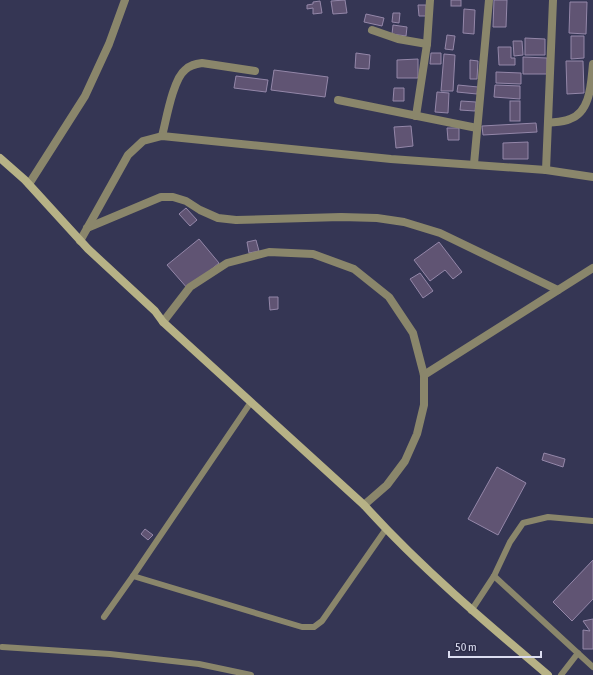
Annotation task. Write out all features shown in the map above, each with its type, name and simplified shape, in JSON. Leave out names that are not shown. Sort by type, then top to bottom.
[{"type":"street","points":[[29,184],[85,96],[109,44],[124,0]]},
{"type":"street","points":[[416,116],[426,44],[430,0]]},
{"type":"street","points":[[474,164],[489,0]]},
{"type":"street","points":[[546,170],[553,0]]},
{"type":"street","points":[[372,30],[398,39],[426,44]]},
{"type":"street","points":[[162,136],[177,79],[184,70],[193,64],[202,63],[255,71]]},
{"type":"street","points":[[548,123],[570,119],[581,111],[590,100],[593,64]]},
{"type":"street","points":[[338,100],[477,128]]},
{"type":"street","points":[[77,238],[87,228],[128,155],[143,141],[162,136],[391,159],[546,170],[593,177]]},
{"type":"street","points":[[0,158],[29,184],[77,238],[155,311],[163,322],[364,505],[386,529],[472,611],[548,675]]},
{"type":"street","points":[[87,228],[160,197],[173,197],[186,201],[200,210],[218,218],[236,220],[341,217],[377,218],[404,222],[440,233],[558,290]]},
{"type":"street","points":[[163,322],[190,287],[227,263],[269,252],[313,254],[354,269],[389,296],[412,333],[424,375],[424,405],[418,434],[405,461],[387,485],[364,505]]},
{"type":"street","points":[[424,375],[593,268]]},
{"type":"lane","points":[[104,617],[251,402]]},
{"type":"lane","points":[[472,611],[494,576],[510,542],[523,523],[548,517],[593,521]]},
{"type":"lane","points":[[133,576],[302,627],[314,627],[322,621],[386,529]]},
{"type":"lane","points":[[494,576],[593,667]]},
{"type":"lane","points":[[2,647],[110,654],[199,664],[251,675]]},
{"type":"lane","points":[[561,675],[578,653]]},
{"type":"building","points":[[345,0],[347,13],[333,14],[331,1]]},
{"type":"building","points":[[451,0],[461,0],[461,6],[451,6]]},
{"type":"building","points":[[494,0],[507,0],[506,27],[493,27]]},
{"type":"building","points":[[320,1],[322,13],[313,14],[313,8],[307,9],[307,5]]},
{"type":"building","points":[[570,2],[587,2],[586,34],[569,33]]},
{"type":"building","points":[[418,5],[426,5],[426,16],[419,16]]},
{"type":"building","points":[[464,9],[475,10],[474,34],[463,33]]},
{"type":"building","points":[[393,13],[400,13],[399,23],[392,22]]},
{"type":"building","points":[[366,14],[384,18],[382,26],[364,22]]},
{"type":"building","points":[[393,25],[407,27],[406,36],[392,34]]},
{"type":"building","points":[[447,35],[455,36],[453,50],[445,49]]},
{"type":"building","points":[[571,36],[584,36],[584,58],[571,59]]},
{"type":"building","points":[[525,38],[545,39],[545,55],[525,55]]},
{"type":"building","points":[[513,41],[522,41],[523,55],[514,56]]},
{"type":"building","points":[[498,47],[511,47],[511,58],[515,58],[515,65],[499,65]]},
{"type":"building","points":[[356,53],[370,55],[369,69],[355,68]]},
{"type":"building","points":[[431,53],[441,53],[441,64],[430,64]]},
{"type":"building","points":[[444,54],[455,55],[453,91],[441,91]]},
{"type":"building","points":[[523,57],[547,58],[547,74],[523,74]]},
{"type":"building","points":[[418,59],[418,78],[397,78],[397,60]]},
{"type":"building","points":[[470,60],[478,61],[477,79],[470,79]]},
{"type":"building","points":[[566,61],[583,61],[584,93],[567,94]]},
{"type":"building","points":[[274,70],[328,77],[325,97],[271,90]]},
{"type":"building","points":[[496,72],[521,73],[521,84],[496,83]]},
{"type":"building","points":[[236,76],[268,80],[266,92],[234,88]]},
{"type":"building","points":[[458,85],[478,87],[477,94],[457,92]]},
{"type":"building","points":[[495,85],[520,86],[520,99],[494,97]]},
{"type":"building","points":[[394,88],[404,88],[404,101],[393,101]]},
{"type":"building","points":[[437,92],[449,93],[448,113],[435,112]]},
{"type":"building","points":[[461,101],[476,102],[475,111],[460,110]]},
{"type":"building","points":[[510,101],[520,101],[520,121],[510,121]]},
{"type":"building","points":[[536,123],[537,132],[483,135],[482,126]]},
{"type":"building","points":[[411,126],[413,146],[396,148],[394,127]]},
{"type":"building","points":[[447,128],[459,128],[459,140],[448,140]]},
{"type":"building","points":[[528,142],[528,159],[503,159],[503,143]]},
{"type":"building","points":[[186,208],[197,220],[190,226],[179,214]]},
{"type":"building","points":[[199,239],[219,263],[188,289],[167,265]]},
{"type":"building","points":[[256,240],[259,251],[249,253],[247,242]]},
{"type":"building","points":[[439,242],[462,272],[453,279],[445,270],[430,281],[414,260]]},
{"type":"building","points":[[420,273],[433,291],[423,298],[410,279]]},
{"type":"building","points":[[269,297],[278,297],[278,309],[270,310]]},
{"type":"building","points":[[544,453],[565,459],[563,467],[542,460]]},
{"type":"building","points":[[497,467],[526,483],[498,535],[468,519]]},
{"type":"building","points":[[145,529],[153,535],[148,540],[141,534]]},
{"type":"building","points":[[593,560],[593,599],[572,621],[553,602]]},
{"type":"building","points":[[593,619],[593,649],[583,649],[583,630],[590,631],[583,621]]}]
